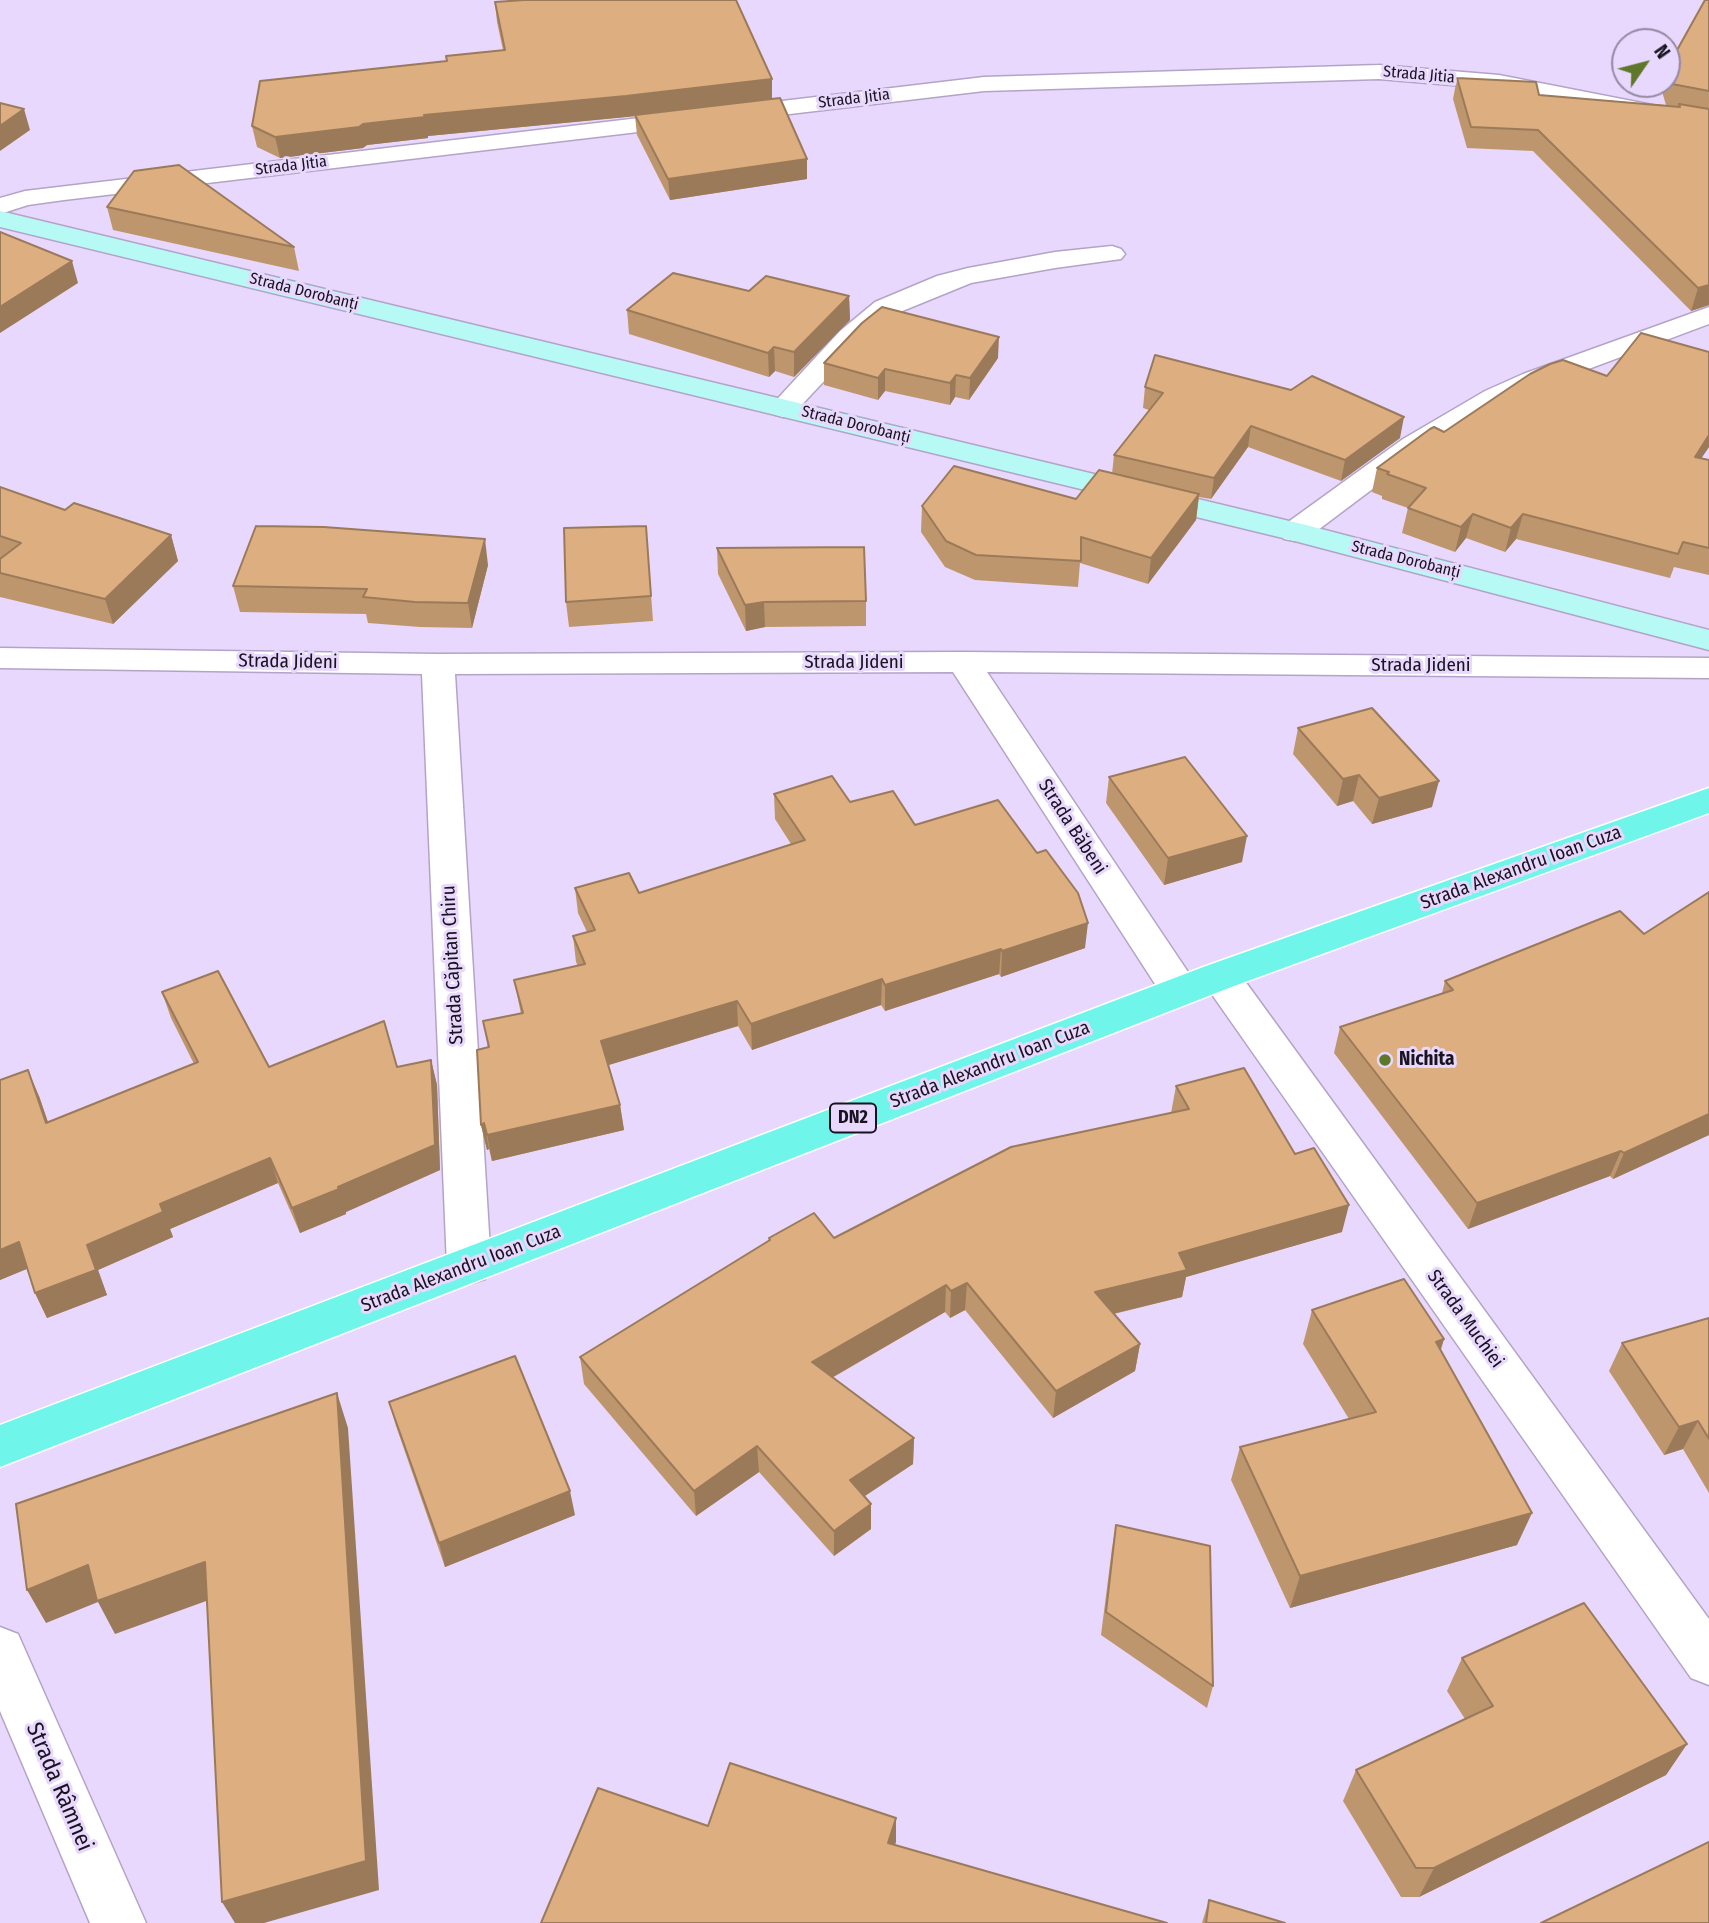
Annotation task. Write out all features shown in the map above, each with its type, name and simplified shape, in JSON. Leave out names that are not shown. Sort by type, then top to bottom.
[{"type":"main road","name":"Strada Dorobanți","points":[[0,219],[1295,532],[1709,640]]},
{"type":"main road","name":"Strada Alexandru Ioan Cuza","points":[[0,1446],[1200,984],[1709,800]]},
{"type":"street","name":"Strada Jitia","points":[[0,206],[25,198],[64,193],[984,84],[1379,72],[1499,82],[1709,123]]},
{"type":"street","points":[[783,408],[850,337],[885,308],[946,282],[968,276],[1055,260],[1112,254]]},
{"type":"street","points":[[1295,532],[1413,445],[1495,397],[1533,380],[1709,315]]},
{"type":"street","name":"Strada Jideni","points":[[0,658],[438,664],[963,662],[1709,668]]},
{"type":"street","name":"Strada Băbeni","points":[[963,662],[1200,984]]},
{"type":"street","name":"Strada Căpitan Chiru","points":[[438,664],[469,1266]]},
{"type":"street","name":"Strada Muchiei","points":[[1200,984],[1709,1661]]},
{"type":"street","name":"Strada Râmnei","points":[[0,1651],[118,1923]]},
{"type":"building","points":[[736,0],[772,79],[424,115],[425,117],[363,124],[359,127],[275,137],[252,126],[260,81],[447,61],[446,56],[505,50],[495,2]]},
{"type":"building","points":[[1705,0],[1709,0],[1709,91],[1681,86],[1681,43]]},
{"type":"building","points":[[1457,78],[1536,82],[1539,95],[1680,107],[1679,104],[1709,109],[1709,285],[1698,288],[1538,130],[1471,127]]},
{"type":"building","points":[[780,98],[807,159],[668,179],[635,115]]},
{"type":"building","points":[[0,103],[24,109],[0,126]]},
{"type":"building","points":[[179,165],[294,247],[107,207],[134,171]]},
{"type":"building","points":[[0,232],[72,261],[0,307]]},
{"type":"building","points":[[673,273],[749,291],[766,276],[849,296],[794,352],[774,347],[768,353],[627,310]]},
{"type":"building","points":[[882,307],[999,337],[970,378],[956,375],[950,383],[885,369],[878,378],[824,363],[862,323]]},
{"type":"building","points":[[1641,333],[1709,352],[1709,435],[1695,457],[1709,460],[1709,548],[1683,542],[1678,554],[1523,514],[1511,528],[1473,514],[1461,527],[1408,508],[1426,488],[1377,468],[1430,429],[1434,427],[1444,432],[1530,374],[1550,364],[1563,360],[1607,376]]},
{"type":"building","points":[[1155,355],[1291,390],[1312,376],[1404,417],[1345,460],[1251,426],[1214,478],[1114,455],[1163,393],[1145,387]]},
{"type":"building","points":[[954,466],[1076,499],[1099,470],[1199,494],[1151,558],[1081,537],[1081,561],[976,555],[946,541],[922,506]]},
{"type":"building","points":[[0,487],[65,510],[74,503],[171,535],[105,599],[0,573],[0,559],[21,543],[0,536]]},
{"type":"building","points":[[256,526],[324,527],[485,539],[468,603],[415,602],[363,597],[367,589],[233,586]]},
{"type":"building","points":[[646,526],[651,596],[566,602],[564,528]]},
{"type":"building","points":[[864,547],[866,601],[764,602],[745,605],[717,548]]},
{"type":"building","points":[[1372,708],[1439,781],[1379,798],[1359,775],[1343,779],[1298,728]]},
{"type":"building","points":[[1185,757],[1247,836],[1168,858],[1109,777]]},
{"type":"building","points":[[832,776],[850,802],[893,791],[915,825],[998,800],[1037,853],[1046,850],[1078,893],[1088,923],[885,985],[882,979],[751,1024],[737,1001],[601,1041],[620,1105],[487,1135],[484,1123],[481,1125],[477,1050],[489,1047],[483,1021],[523,1013],[514,980],[585,964],[573,936],[595,930],[575,888],[629,873],[639,893],[805,840],[774,794]]},
{"type":"building","points":[[1709,892],[1709,1114],[1624,1153],[1621,1151],[1477,1203],[1340,1027],[1453,990],[1445,981],[1620,911],[1644,934]]},
{"type":"building","points":[[218,971],[269,1067],[384,1021],[397,1067],[431,1060],[435,1145],[292,1208],[270,1158],[160,1204],[163,1212],[87,1245],[96,1270],[35,1293],[19,1242],[0,1250],[0,1080],[28,1070],[46,1123],[198,1062],[162,992]]},
{"type":"building","points":[[1244,1068],[1295,1154],[1314,1148],[1349,1205],[1179,1253],[1187,1270],[1095,1292],[1140,1344],[1056,1391],[967,1283],[951,1291],[946,1285],[812,1362],[914,1438],[850,1480],[871,1504],[834,1531],[757,1446],[694,1491],[580,1357],[770,1240],[769,1238],[814,1213],[834,1238],[1011,1147],[1189,1109],[1176,1086]]},
{"type":"building","points":[[1404,1279],[1444,1339],[1436,1342],[1532,1513],[1300,1576],[1240,1447],[1376,1412],[1312,1310]]},
{"type":"building","points":[[1709,1318],[1709,1439],[1698,1421],[1679,1427],[1622,1343]]},
{"type":"building","points":[[515,1356],[570,1491],[439,1543],[389,1402]]},
{"type":"building","points":[[337,1393],[366,1861],[222,1902],[205,1562],[97,1601],[88,1565],[27,1590],[16,1504]]},
{"type":"building","points":[[1116,1525],[1210,1546],[1213,1686],[1106,1612]]},
{"type":"building","points":[[1584,1603],[1687,1744],[1434,1868],[1416,1868],[1356,1770],[1493,1706],[1462,1658]]},
{"type":"building","points":[[730,1763],[896,1818],[888,1843],[1167,1923],[541,1923],[598,1788],[708,1826]]},
{"type":"building","points":[[1709,1842],[1709,1923],[1541,1923]]},
{"type":"building","points":[[1209,1900],[1285,1923],[1206,1923]]},
{"type":"place","name":"Nichita","points":[[1385,1060]]}]
